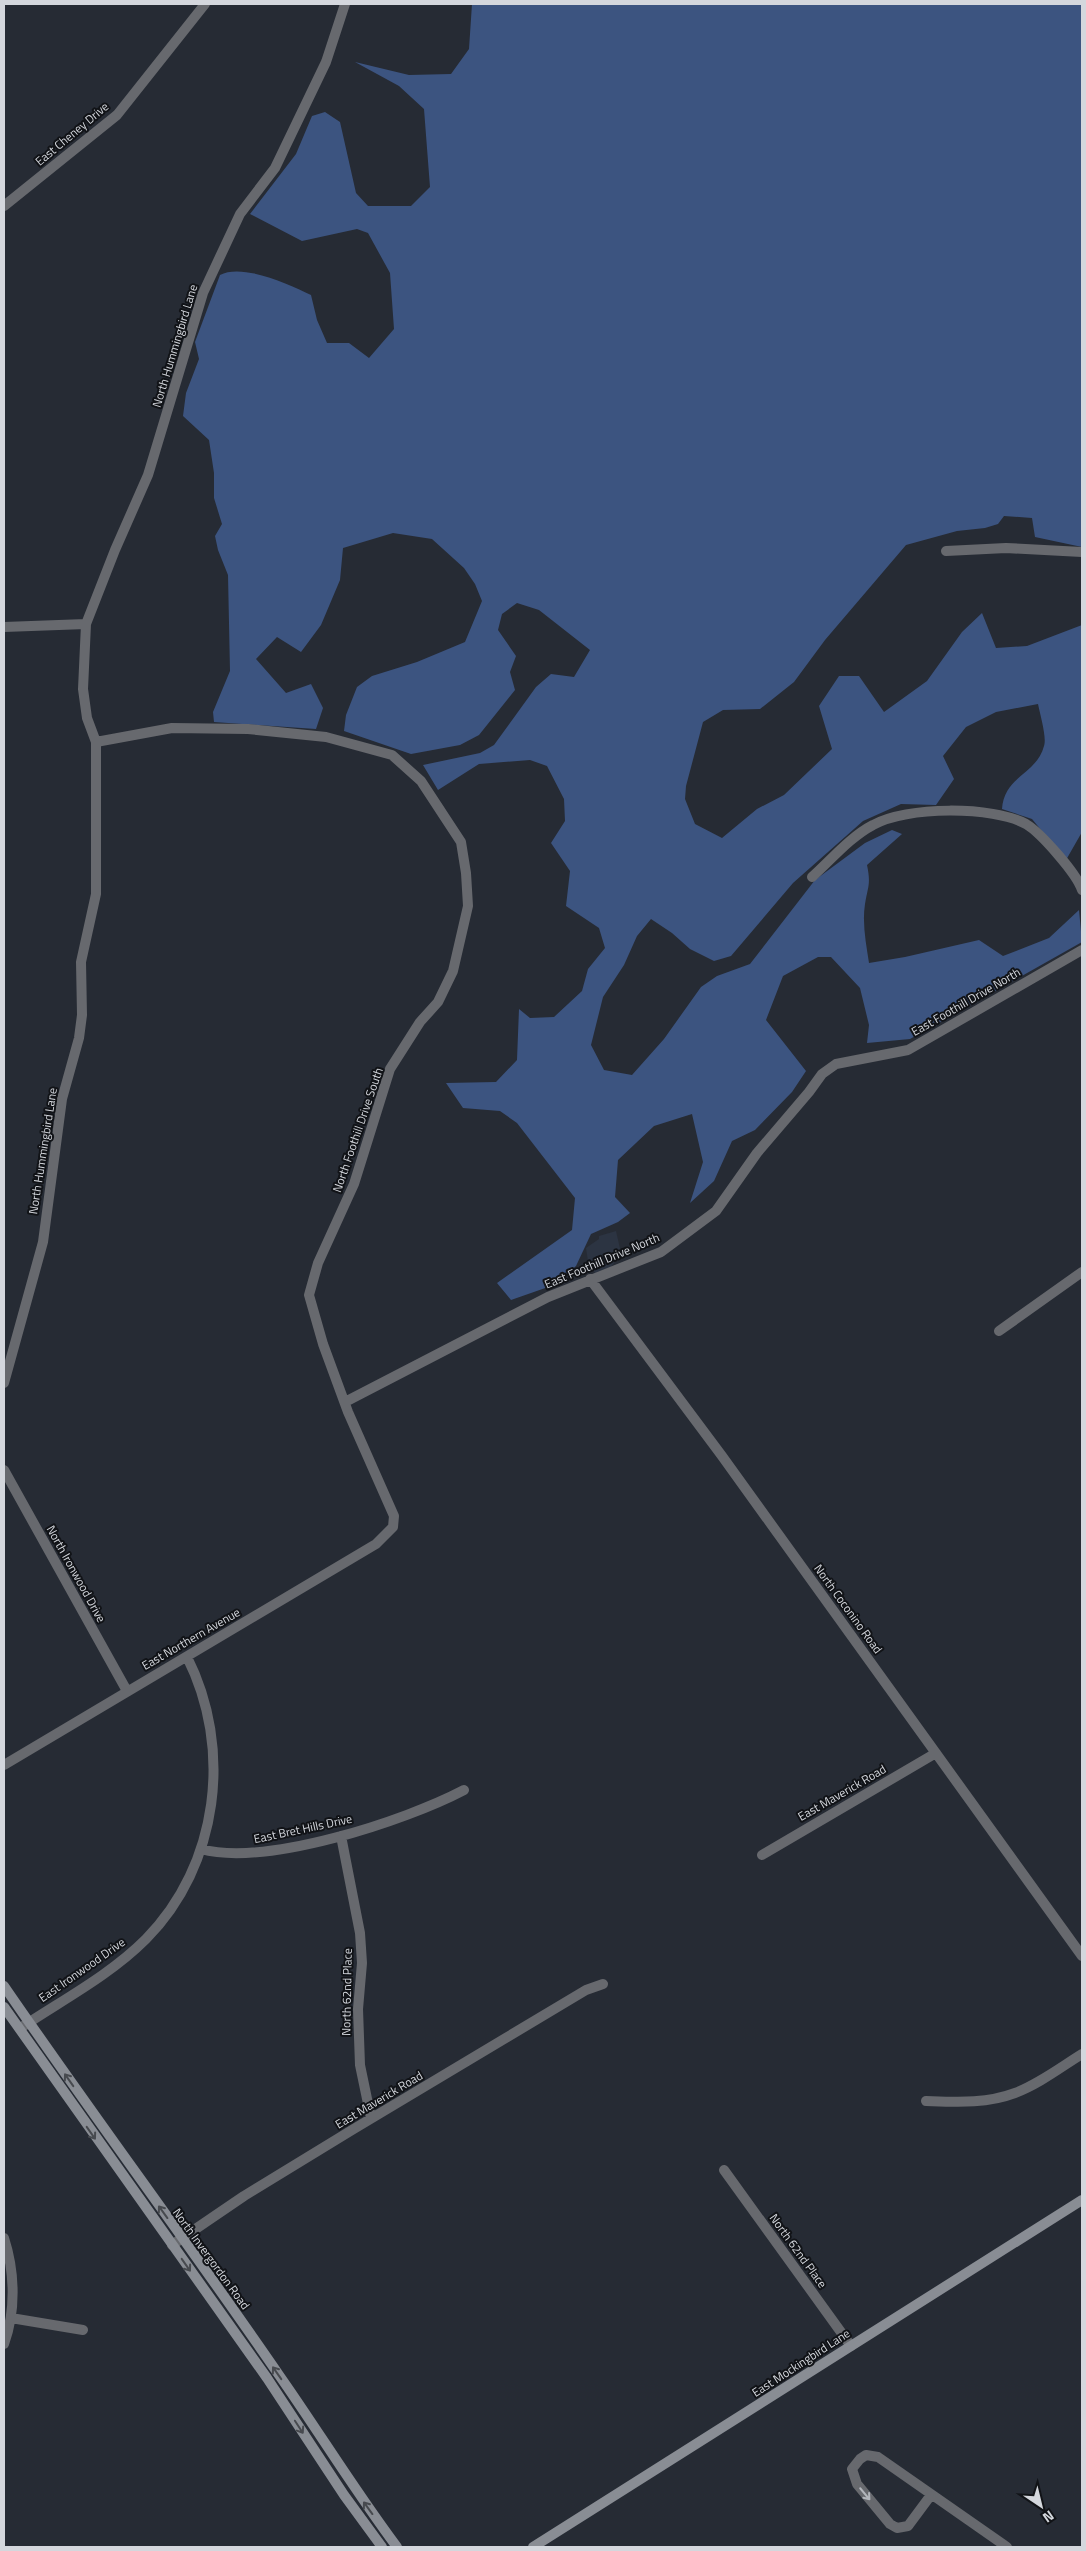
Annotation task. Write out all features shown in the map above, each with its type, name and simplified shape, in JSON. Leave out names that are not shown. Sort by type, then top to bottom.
[{"type":"street","name":"East Cheney Drive","points":[[4,206],[117,114],[205,4]]},
{"type":"street","name":"North Hummingbird Lane","points":[[4,1383],[43,1242],[62,1099],[79,1038],[82,1015],[81,962],[96,894],[96,742],[87,718],[83,689],[86,624],[115,550],[148,475],[202,293],[240,214],[275,168],[326,62],[345,4]]},
{"type":"street","points":[[946,551],[1006,548],[1082,552]]},
{"type":"street","points":[[4,627],[86,624]]},
{"type":"street","name":"North Foothill Drive South","points":[[96,742],[172,728],[248,729],[326,737],[392,755],[421,781],[460,842],[466,874],[468,906],[453,971],[438,1002],[420,1022],[390,1069],[354,1184],[318,1263],[309,1295],[323,1344],[345,1402],[394,1516],[394,1527],[389,1532]]},
{"type":"street","points":[[812,877],[872,825],[900,816],[937,810],[964,810],[1026,824],[1080,874],[1082,890]]},
{"type":"street","name":"East Foothill Drive North","points":[[345,1402],[548,1296],[661,1252],[716,1211],[756,1153],[809,1092],[822,1074],[836,1064],[908,1050],[1082,950]]},
{"type":"street","points":[[999,1331],[1082,1272]]},
{"type":"street","name":"North Coconino Road","points":[[590,1279],[722,1456],[1082,1956]]},
{"type":"street","name":"North Ironwood Drive","points":[[4,1470],[127,1691]]},
{"type":"street","name":"East Northern Avenue","points":[[4,1765],[360,1553],[389,1532]]},
{"type":"street","points":[[187,1657],[206,1703],[215,1765],[213,1797],[201,1849]]},
{"type":"street","name":"East Maverick Road","points":[[762,1854],[936,1753]]},
{"type":"street","name":"East Bret Hills Drive","points":[[201,1849],[228,1854],[243,1854],[287,1848],[342,1836],[445,1800],[464,1790]]},
{"type":"street","name":"North 62nd Place","points":[[342,1836],[360,1933],[362,1963],[358,2009],[360,2065],[371,2118]]},
{"type":"street","name":"East Ironwood Drive","points":[[19,2029],[117,1964],[147,1938],[177,1897],[201,1849]]},
{"type":"street","name":"East Maverick Road","points":[[172,2245],[244,2196],[371,2118],[586,1990],[603,1984]]},
{"type":"street","name":"North Invergordon Road","points":[[4,1986],[280,2376],[354,2489],[396,2547]]},
{"type":"street","name":"North Invergordon Road","points":[[4,2007],[382,2547]]},
{"type":"street","points":[[926,2101],[967,2103],[1015,2093],[1036,2083],[1082,2054]]},
{"type":"street","name":"North 62nd Place","points":[[724,2170],[851,2346]]},
{"type":"street","name":"East Mockingbird Lane","points":[[533,2547],[1082,2200]]},
{"type":"street","points":[[4,2238],[12,2282],[11,2318],[4,2344]]},
{"type":"street","points":[[11,2318],[83,2330]]},
{"type":"street","points":[[931,2495],[908,2526],[897,2528],[890,2524],[857,2484],[852,2469],[860,2458],[871,2455],[931,2495],[1007,2547]]},
{"type":"shaded area","points":[[472,4],[1082,4],[1082,547],[1035,537],[1032,518],[1004,516],[998,524],[985,528],[957,531],[906,545],[825,640],[794,682],[760,709],[723,710],[703,722],[686,786],[685,799],[695,824],[722,838],[757,809],[784,795],[832,749],[819,706],[839,676],[859,676],[884,712],[927,681],[962,632],[982,613],[996,648],[1027,646],[1082,625],[1082,832],[1066,860],[1032,819],[1002,809],[1008,789],[1035,763],[1044,746],[1045,737],[1038,704],[996,712],[966,727],[943,756],[954,779],[936,805],[901,804],[863,821],[793,883],[731,956],[714,961],[690,949],[672,933],[651,919],[637,936],[624,965],[603,997],[591,1045],[604,1070],[632,1075],[664,1039],[701,987],[717,976],[750,964],[815,880],[865,843],[892,830],[902,834],[867,865],[869,881],[864,918],[869,963],[979,940],[1003,956],[1049,938],[1079,910],[1082,942],[910,1039],[867,1043],[869,1025],[860,988],[831,957],[818,957],[783,976],[766,1020],[806,1071],[792,1092],[755,1130],[732,1141],[714,1181],[690,1203],[703,1162],[692,1114],[654,1126],[618,1160],[615,1197],[630,1213],[618,1222],[591,1234],[576,1266],[551,1286],[511,1300],[497,1283],[572,1230],[575,1198],[517,1123],[500,1111],[463,1108],[446,1083],[496,1082],[517,1060],[519,1009],[530,1018],[554,1017],[582,991],[588,969],[605,948],[599,928],[566,906],[570,871],[551,843],[565,821],[564,799],[547,766],[530,760],[479,764],[438,790],[423,765],[480,753],[494,745],[536,687],[551,674],[574,677],[590,650],[539,610],[517,603],[502,614],[498,630],[516,656],[510,672],[515,690],[479,735],[460,745],[411,754],[344,731],[346,715],[357,687],[372,676],[417,662],[465,642],[482,601],[475,584],[464,568],[432,539],[393,533],[343,548],[340,580],[321,625],[301,652],[277,637],[256,659],[286,693],[311,684],[323,708],[316,729],[214,722],[213,712],[230,671],[228,575],[218,550],[215,536],[222,524],[214,498],[214,473],[209,440],[183,416],[186,393],[199,359],[195,342],[220,275],[229,272],[253,273],[266,276],[311,295],[317,320],[327,343],[349,343],[369,358],[394,329],[390,273],[368,233],[357,229],[302,241],[250,214],[296,154],[312,116],[325,112],[340,122],[356,193],[368,206],[411,206],[430,187],[424,109],[399,86],[355,62],[409,75],[451,74],[469,49]]},
{"type":"shaded area","points":[[616,1231],[621,1253],[611,1267],[595,1273],[588,1261],[586,1248],[599,1239],[599,1236]]}]
